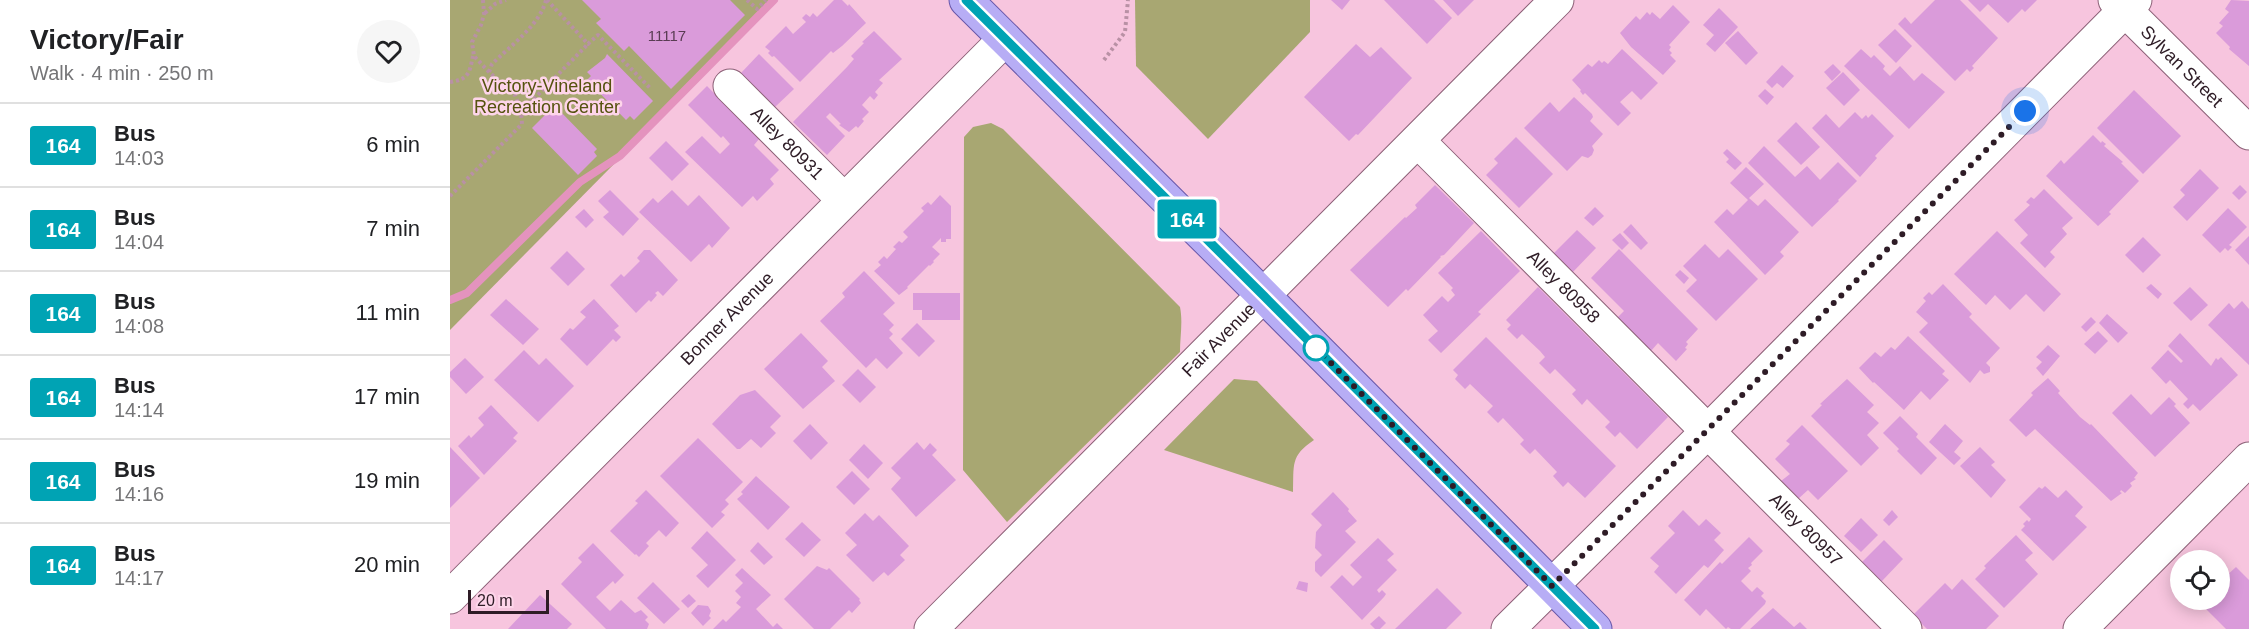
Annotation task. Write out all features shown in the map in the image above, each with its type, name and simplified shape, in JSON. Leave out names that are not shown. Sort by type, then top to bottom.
[{"type":"main road","points":[[966,0],[1595,629]]},
{"type":"street","name":"Fair Avenue","points":[[931,629],[1557,0]]},
{"type":"street","name":"Sylvan Street","points":[[2125,3],[2249,133]]},
{"type":"street","points":[[1508,629],[1708,431],[2125,3]]},
{"type":"street","name":"Bonner Avenue","points":[[450,597],[1005,39]]},
{"type":"street","name":"Alley 80931","points":[[730,86],[844,200]]},
{"type":"street","name":"Alley 80958","points":[[1418,141],[1708,431]]},
{"type":"street","name":"Alley 80957","points":[[1708,431],[1905,629]]},
{"type":"street","points":[[2080,629],[2249,459]]},
{"type":"path","points":[[483,0],[484,14]]},
{"type":"path","points":[[450,82],[463,80],[470,72],[474,56],[472,42],[484,14],[495,4],[506,0]]},
{"type":"path","points":[[546,0],[588,44]]},
{"type":"path","points":[[489,72],[492,64],[544,10],[546,0]]},
{"type":"path","points":[[747,0],[756,9],[766,0]]},
{"type":"path","points":[[1104,60],[1125,32],[1128,0]]},
{"type":"path","points":[[522,112],[598,35],[650,88]]},
{"type":"path","points":[[450,196],[522,124],[522,112],[515,95],[474,56]]},
{"type":"green space","name":"Victory-Vineland Recreation Center","points":[[450,0],[776,0],[450,330]]},
{"type":"green space","points":[[1135,0],[1310,0],[1310,32],[1208,139],[1136,66]]},
{"type":"green space","points":[[991,123],[1003,129],[1180,307],[1181,318],[1180,352],[1007,522],[963,470],[964,137],[973,127]]},
{"type":"green space","points":[[1234,379],[1257,381],[1314,440],[1297,456],[1293,492],[1164,450]]},
{"type":"building","points":[[582,0],[730,0],[745,15],[671,89],[629,46],[624,51],[596,23],[601,19]]},
{"type":"building","points":[[834,0],[842,0],[848,6],[849,4],[866,23],[842,46],[833,53],[831,51],[800,82],[774,56],[768,53],[770,51],[765,47],[786,26],[793,34],[806,22],[802,18],[806,14],[810,17],[813,13],[817,17]]},
{"type":"building","points":[[1331,0],[1350,0],[1342,10]]},
{"type":"building","points":[[1384,0],[1434,0],[1452,18],[1427,44]]},
{"type":"building","points":[[1443,0],[1474,0],[1458,16]]},
{"type":"building","points":[[1935,0],[1960,0],[1998,38],[1972,66],[1974,68],[1970,72],[1967,69],[1955,81],[1898,24],[1905,17],[1911,24]]},
{"type":"building","points":[[1968,0],[2037,0],[2025,12],[2022,9],[2008,23],[1988,4],[1980,12]]},
{"type":"building","points":[[2231,0],[2249,1],[2249,66],[2229,49],[2230,47],[2216,33],[2223,26],[2219,23],[2229,12],[2225,9]]},
{"type":"building","points":[[1673,5],[1690,22],[1669,45],[1672,53],[1670,55],[1676,61],[1663,75],[1631,47],[1620,33],[1636,16],[1640,20],[1647,12],[1650,15],[1652,12],[1660,19]]},
{"type":"building","points":[[1719,8],[1738,27],[1715,52],[1706,44],[1714,35],[1703,25]]},
{"type":"building","points":[[1895,29],[1912,46],[1896,63],[1878,45]]},
{"type":"building","points":[[874,31],[902,59],[879,80],[883,83],[875,92],[878,95],[874,100],[870,96],[862,105],[869,112],[862,119],[864,121],[858,128],[856,126],[849,132],[839,125],[841,124],[830,113],[826,117],[845,136],[827,155],[793,122],[847,67],[854,59],[851,56]]},
{"type":"building","points":[[1738,31],[1758,53],[1746,65],[1725,43]]},
{"type":"building","points":[[1356,44],[1370,57],[1381,47],[1412,78],[1358,135],[1356,134],[1349,141],[1304,97]]},
{"type":"building","points":[[1622,49],[1658,83],[1641,100],[1632,91],[1620,102],[1631,113],[1618,126],[1585,93],[1583,95],[1572,80],[1588,64],[1592,67],[1599,60],[1608,64]]},
{"type":"building","points":[[1861,49],[1871,58],[1874,55],[1885,66],[1883,69],[1890,76],[1900,66],[1914,81],[1922,73],[1945,92],[1909,129],[1844,66]]},
{"type":"building","points":[[607,54],[653,101],[634,120],[630,116],[626,120],[587,80],[591,76],[587,72]]},
{"type":"building","points":[[759,54],[794,89],[775,107],[741,73]]},
{"type":"building","points":[[1833,64],[1841,72],[1832,81],[1824,72]]},
{"type":"building","points":[[1782,65],[1794,76],[1783,88],[1777,83],[1772,88],[1766,82]]},
{"type":"building","points":[[1843,72],[1860,90],[1844,106],[1826,88]]},
{"type":"building","points":[[707,86],[759,139],[754,145],[779,170],[770,179],[774,184],[757,201],[753,196],[742,207],[685,152],[702,136],[720,154],[730,144],[688,105]]},
{"type":"building","points":[[1765,89],[1774,97],[1767,105],[1758,96]]},
{"type":"building","points":[[2134,90],[2181,136],[2143,174],[2097,128]]},
{"type":"building","points":[[1574,97],[1592,114],[1590,121],[1603,134],[1592,146],[1594,150],[1592,155],[1588,158],[1582,156],[1567,171],[1524,128],[1550,102],[1559,112]]},
{"type":"building","points":[[551,109],[555,113],[558,109],[597,149],[594,152],[597,156],[578,175],[532,128]]},
{"type":"building","points":[[1855,112],[1862,119],[1872,114],[1894,136],[1875,156],[1877,158],[1860,177],[1812,128],[1826,114],[1839,128]]},
{"type":"building","points":[[1796,122],[1820,147],[1801,165],[1777,141]]},
{"type":"building","points":[[2093,135],[2101,143],[2102,141],[2106,144],[2104,146],[2123,162],[2121,163],[2139,181],[2098,226],[2046,176],[2061,160],[2064,164]]},
{"type":"building","points":[[1516,137],[1553,174],[1519,208],[1486,175],[1498,163],[1494,159]]},
{"type":"building","points":[[666,141],[689,164],[672,181],[649,158]]},
{"type":"building","points":[[1764,146],[1795,177],[1807,166],[1820,180],[1838,162],[1857,181],[1812,227],[1748,163]]},
{"type":"building","points":[[1727,149],[1742,163],[1735,170],[1726,162],[1729,159],[1723,153]]},
{"type":"building","points":[[1746,167],[1764,184],[1749,198],[1758,206],[1765,199],[1799,232],[1780,252],[1784,256],[1765,275],[1714,222],[1727,209],[1733,215],[1748,200],[1730,183]]},
{"type":"building","points":[[2200,169],[2219,188],[2187,221],[2173,207],[2185,195],[2180,190]]},
{"type":"building","points":[[1435,185],[1474,223],[1408,291],[1406,289],[1388,307],[1350,270],[1417,208],[1415,205]]},
{"type":"building","points":[[2240,185],[2247,192],[2239,200],[2232,193]]},
{"type":"building","points":[[2044,189],[2073,218],[2062,228],[2067,234],[2050,252],[2055,257],[2045,268],[2020,243],[2028,235],[2014,220],[2030,205],[2026,202],[2031,197],[2034,199]]},
{"type":"building","points":[[610,190],[639,219],[623,236],[603,217],[609,212],[598,201]]},
{"type":"building","points":[[672,190],[688,206],[699,195],[730,228],[712,248],[709,244],[691,262],[639,212],[653,198],[658,203]]},
{"type":"building","points":[[940,195],[951,206],[951,239],[941,242],[941,238],[932,247],[940,254],[899,295],[874,271],[881,265],[878,262],[884,256],[887,259],[896,249],[893,247],[899,241],[902,243],[908,237],[903,232],[924,211],[921,208],[928,202],[931,205]]},
{"type":"building","points":[[1595,207],[1604,216],[1593,226],[1584,218]]},
{"type":"building","points":[[2228,208],[2247,227],[2229,245],[2232,247],[2228,251],[2225,248],[2220,253],[2202,235]]},
{"type":"building","points":[[584,209],[594,220],[586,228],[575,217]]},
{"type":"building","points":[[1631,224],[1648,243],[1641,250],[1623,232]]},
{"type":"building","points":[[1577,230],[1596,248],[1570,275],[1551,256]]},
{"type":"building","points":[[1481,231],[1520,271],[1478,312],[1481,314],[1441,353],[1428,340],[1438,331],[1423,315],[1442,296],[1448,302],[1455,295],[1451,290],[1453,288],[1438,273]]},
{"type":"building","points":[[1997,231],[2061,294],[2044,312],[2026,294],[2010,310],[1995,295],[1986,305],[1954,274]]},
{"type":"building","points":[[1620,233],[1629,243],[1622,250],[1612,240]]},
{"type":"building","points":[[2249,236],[2249,265],[2235,250]]},
{"type":"building","points":[[2143,237],[2161,255],[2143,273],[2125,255]]},
{"type":"building","points":[[1705,244],[1719,258],[1728,249],[1758,279],[1716,321],[1686,291],[1697,280],[1683,266]]},
{"type":"building","points":[[1619,249],[1698,329],[1686,342],[1688,344],[1685,348],[1687,349],[1676,361],[1658,343],[1650,352],[1616,319],[1624,311],[1591,278]]},
{"type":"building","points":[[644,250],[650,250],[678,280],[663,296],[658,291],[655,293],[657,295],[651,302],[649,300],[636,313],[610,285],[621,274],[624,277],[640,261],[637,258]]},
{"type":"building","points":[[567,251],[585,269],[568,286],[550,268]]},
{"type":"building","points":[[1680,270],[1689,278],[1684,284],[1675,275]]},
{"type":"building","points":[[864,271],[895,303],[883,314],[894,325],[889,330],[893,334],[889,338],[903,353],[887,369],[876,358],[866,368],[820,321],[845,297],[842,293]]},
{"type":"building","points":[[1943,284],[1972,314],[1969,317],[2000,348],[1986,363],[1990,367],[1990,372],[1984,374],[1980,370],[1970,383],[1919,332],[1928,323],[1916,312],[1926,301],[1923,298],[1929,292],[1932,295]]},
{"type":"building","points":[[2151,284],[2162,294],[2158,299],[2146,288]]},
{"type":"building","points":[[1538,287],[1668,417],[1637,449],[1620,432],[1615,437],[1605,427],[1610,422],[1587,399],[1582,405],[1572,394],[1576,390],[1555,369],[1550,374],[1539,363],[1545,357],[1522,334],[1517,339],[1507,329],[1511,325],[1506,320]]},
{"type":"building","points":[[2190,287],[2208,305],[2191,321],[2173,303]]},
{"type":"building","points":[[913,293],[960,293],[960,320],[922,320],[922,310],[913,310]]},
{"type":"building","points":[[506,299],[539,329],[523,345],[490,315]]},
{"type":"building","points":[[594,299],[619,326],[614,330],[621,337],[616,342],[613,339],[587,366],[560,339],[570,328],[573,330],[586,317],[580,312]]},
{"type":"building","points":[[2242,301],[2249,309],[2249,365],[2208,325],[2229,303],[2234,309]]},
{"type":"building","points":[[2107,314],[2128,333],[2118,343],[2099,323]]},
{"type":"building","points":[[2091,317],[2096,322],[2086,332],[2081,327]]},
{"type":"building","points":[[917,323],[935,341],[919,357],[901,339]]},
{"type":"building","points":[[2098,331],[2108,341],[2095,354],[2084,344]]},
{"type":"building","points":[[801,333],[828,361],[822,367],[835,381],[803,409],[764,369]]},
{"type":"building","points":[[2180,333],[2211,366],[2216,358],[2218,360],[2221,357],[2238,375],[2200,411],[2193,404],[2188,409],[2183,404],[2188,399],[2170,380],[2166,384],[2151,368],[2168,350],[2181,363],[2183,361],[2168,346]]},
{"type":"building","points":[[1908,336],[1945,371],[1942,374],[1949,380],[1930,400],[1921,391],[1904,410],[1859,368],[1875,352],[1881,357],[1891,347],[1895,350]]},
{"type":"building","points":[[1486,337],[1616,466],[1585,498],[1568,482],[1563,487],[1553,476],[1557,472],[1535,449],[1530,454],[1520,444],[1524,440],[1503,418],[1498,423],[1487,412],[1493,406],[1470,384],[1465,389],[1455,379],[1458,375],[1453,370]]},
{"type":"building","points":[[2048,345],[2060,356],[2043,376],[2036,368],[2042,362],[2036,357]]},
{"type":"building","points":[[524,350],[539,365],[546,358],[574,386],[538,422],[494,380]]},
{"type":"building","points":[[465,358],[484,377],[466,394],[450,377],[450,372]]},
{"type":"building","points":[[858,369],[876,387],[860,403],[842,385]]},
{"type":"building","points":[[2048,378],[2080,417],[2091,424],[2138,473],[2134,478],[2136,479],[2130,483],[2132,486],[2125,493],[2121,490],[2122,493],[2111,501],[2035,429],[2026,437],[2009,420],[2033,395],[2031,393]]},
{"type":"building","points":[[1847,379],[1874,405],[1867,412],[1879,423],[1867,435],[1879,448],[1861,466],[1811,416],[1822,405],[1820,404]]},
{"type":"building","points":[[755,390],[781,416],[770,427],[776,433],[761,448],[751,439],[737,449],[712,424],[740,395]]},
{"type":"building","points":[[2131,394],[2151,415],[2169,397],[2190,423],[2155,457],[2112,413]]},
{"type":"building","points":[[491,405],[518,433],[513,438],[517,441],[484,475],[458,446],[469,435],[471,438],[484,425],[478,418]]},
{"type":"building","points":[[1900,416],[1918,434],[1916,437],[1937,458],[1921,475],[1883,433]]},
{"type":"building","points":[[810,424],[828,443],[811,460],[793,441]]},
{"type":"building","points":[[1945,424],[1963,441],[1954,452],[1961,458],[1954,465],[1929,442]]},
{"type":"building","points":[[1802,425],[1848,471],[1818,500],[1808,490],[1798,499],[1781,481],[1790,474],[1775,459],[1790,444],[1786,441]]},
{"type":"building","points":[[698,438],[743,482],[725,500],[729,504],[721,512],[725,515],[712,528],[660,476]]},
{"type":"building","points":[[917,442],[924,450],[930,443],[937,450],[932,455],[956,480],[916,517],[891,489],[901,478],[891,468]]},
{"type":"building","points":[[864,444],[883,463],[868,479],[849,460]]},
{"type":"building","points":[[450,447],[480,478],[450,508]]},
{"type":"building","points":[[1980,447],[1995,462],[1991,465],[2006,480],[1991,498],[1960,466]]},
{"type":"building","points":[[852,471],[870,489],[854,505],[836,487]]},
{"type":"building","points":[[756,476],[790,507],[768,530],[737,499]]},
{"type":"building","points":[[2045,486],[2058,498],[2066,490],[2083,507],[2075,516],[2087,527],[2053,561],[2021,530],[2025,526],[2023,524],[2031,519],[2019,507],[2039,487],[2042,489]]},
{"type":"building","points":[[646,490],[679,523],[666,537],[659,530],[646,543],[649,546],[639,557],[610,531],[638,503],[635,501]]},
{"type":"building","points":[[1333,492],[1357,521],[1345,531],[1356,542],[1321,577],[1315,571],[1315,562],[1322,555],[1315,548],[1316,532],[1322,525],[1311,514]]},
{"type":"building","points":[[1683,510],[1699,526],[1706,519],[1721,533],[1714,540],[1724,550],[1708,568],[1704,565],[1676,594],[1654,572],[1659,566],[1650,558],[1675,533],[1668,526]]},
{"type":"building","points":[[1892,510],[1898,517],[1889,526],[1883,520]]},
{"type":"building","points":[[865,513],[873,521],[879,515],[909,546],[900,555],[905,560],[888,576],[884,572],[873,582],[846,555],[857,545],[845,533]]},
{"type":"building","points":[[1861,518],[1878,535],[1861,552],[1844,536]]},
{"type":"building","points":[[802,522],[821,540],[804,557],[785,539]]},
{"type":"building","points":[[707,531],[736,560],[708,588],[696,576],[708,565],[691,548]]},
{"type":"building","points":[[2016,535],[2033,553],[2025,560],[2038,574],[2004,608],[1975,579],[1986,568],[1984,566]]},
{"type":"building","points":[[1749,537],[1763,551],[1751,563],[1752,565],[1748,568],[1751,571],[1741,581],[1752,592],[1757,587],[1764,593],[1761,596],[1766,601],[1740,629],[1728,627],[1726,629],[1706,609],[1700,616],[1684,600],[1720,562],[1722,564]]},
{"type":"building","points":[[1378,538],[1394,554],[1387,560],[1397,570],[1377,590],[1379,593],[1382,590],[1386,594],[1362,620],[1330,587],[1342,575],[1353,586],[1362,577],[1350,565]]},
{"type":"building","points":[[1884,540],[1903,559],[1881,582],[1861,563]]},
{"type":"building","points":[[758,542],[773,557],[764,565],[750,551]]},
{"type":"building","points":[[593,543],[624,575],[615,584],[613,581],[596,597],[610,611],[621,600],[635,613],[641,610],[648,617],[645,620],[649,624],[647,629],[606,629],[561,584],[582,562],[578,558]]},
{"type":"building","points":[[817,566],[827,570],[829,568],[860,599],[861,603],[852,613],[849,610],[830,629],[814,629],[784,599]]},
{"type":"building","points":[[2236,567],[2249,580],[2249,629],[2226,629],[2207,610],[2230,610],[2230,572]]},
{"type":"building","points":[[742,568],[771,595],[756,609],[773,627],[777,623],[783,629],[713,629],[723,619],[726,622],[741,607],[736,603],[741,597],[735,591],[743,583],[735,575]]},
{"type":"building","points":[[1962,579],[1999,616],[1986,629],[1927,629],[1913,615],[1945,583],[1952,590]]},
{"type":"building","points":[[1299,581],[1308,583],[1307,592],[1296,589]]},
{"type":"building","points":[[653,582],[680,609],[664,624],[637,598]]},
{"type":"building","points":[[1437,588],[1462,613],[1446,629],[1395,629]]},
{"type":"building","points":[[689,594],[696,601],[688,608],[681,601]]},
{"type":"building","points":[[540,595],[572,624],[567,629],[508,629]]},
{"type":"building","points":[[698,605],[708,606],[711,611],[709,616],[711,618],[703,626],[691,613]]},
{"type":"building","points":[[1773,608],[1794,627],[1800,622],[1807,629],[1750,629]]},
{"type":"building","points":[[1379,616],[1386,623],[1380,629],[1375,629],[1370,624]]},
{"type":"waterway","points":[[450,300],[467,293],[580,182],[620,156],[774,0]]},
{"type":"bus line","name":"164","points":[[966,0],[1595,629]]},
{"type":"route","points":[[1316,348],[1552,586],[2025,111]]}]
